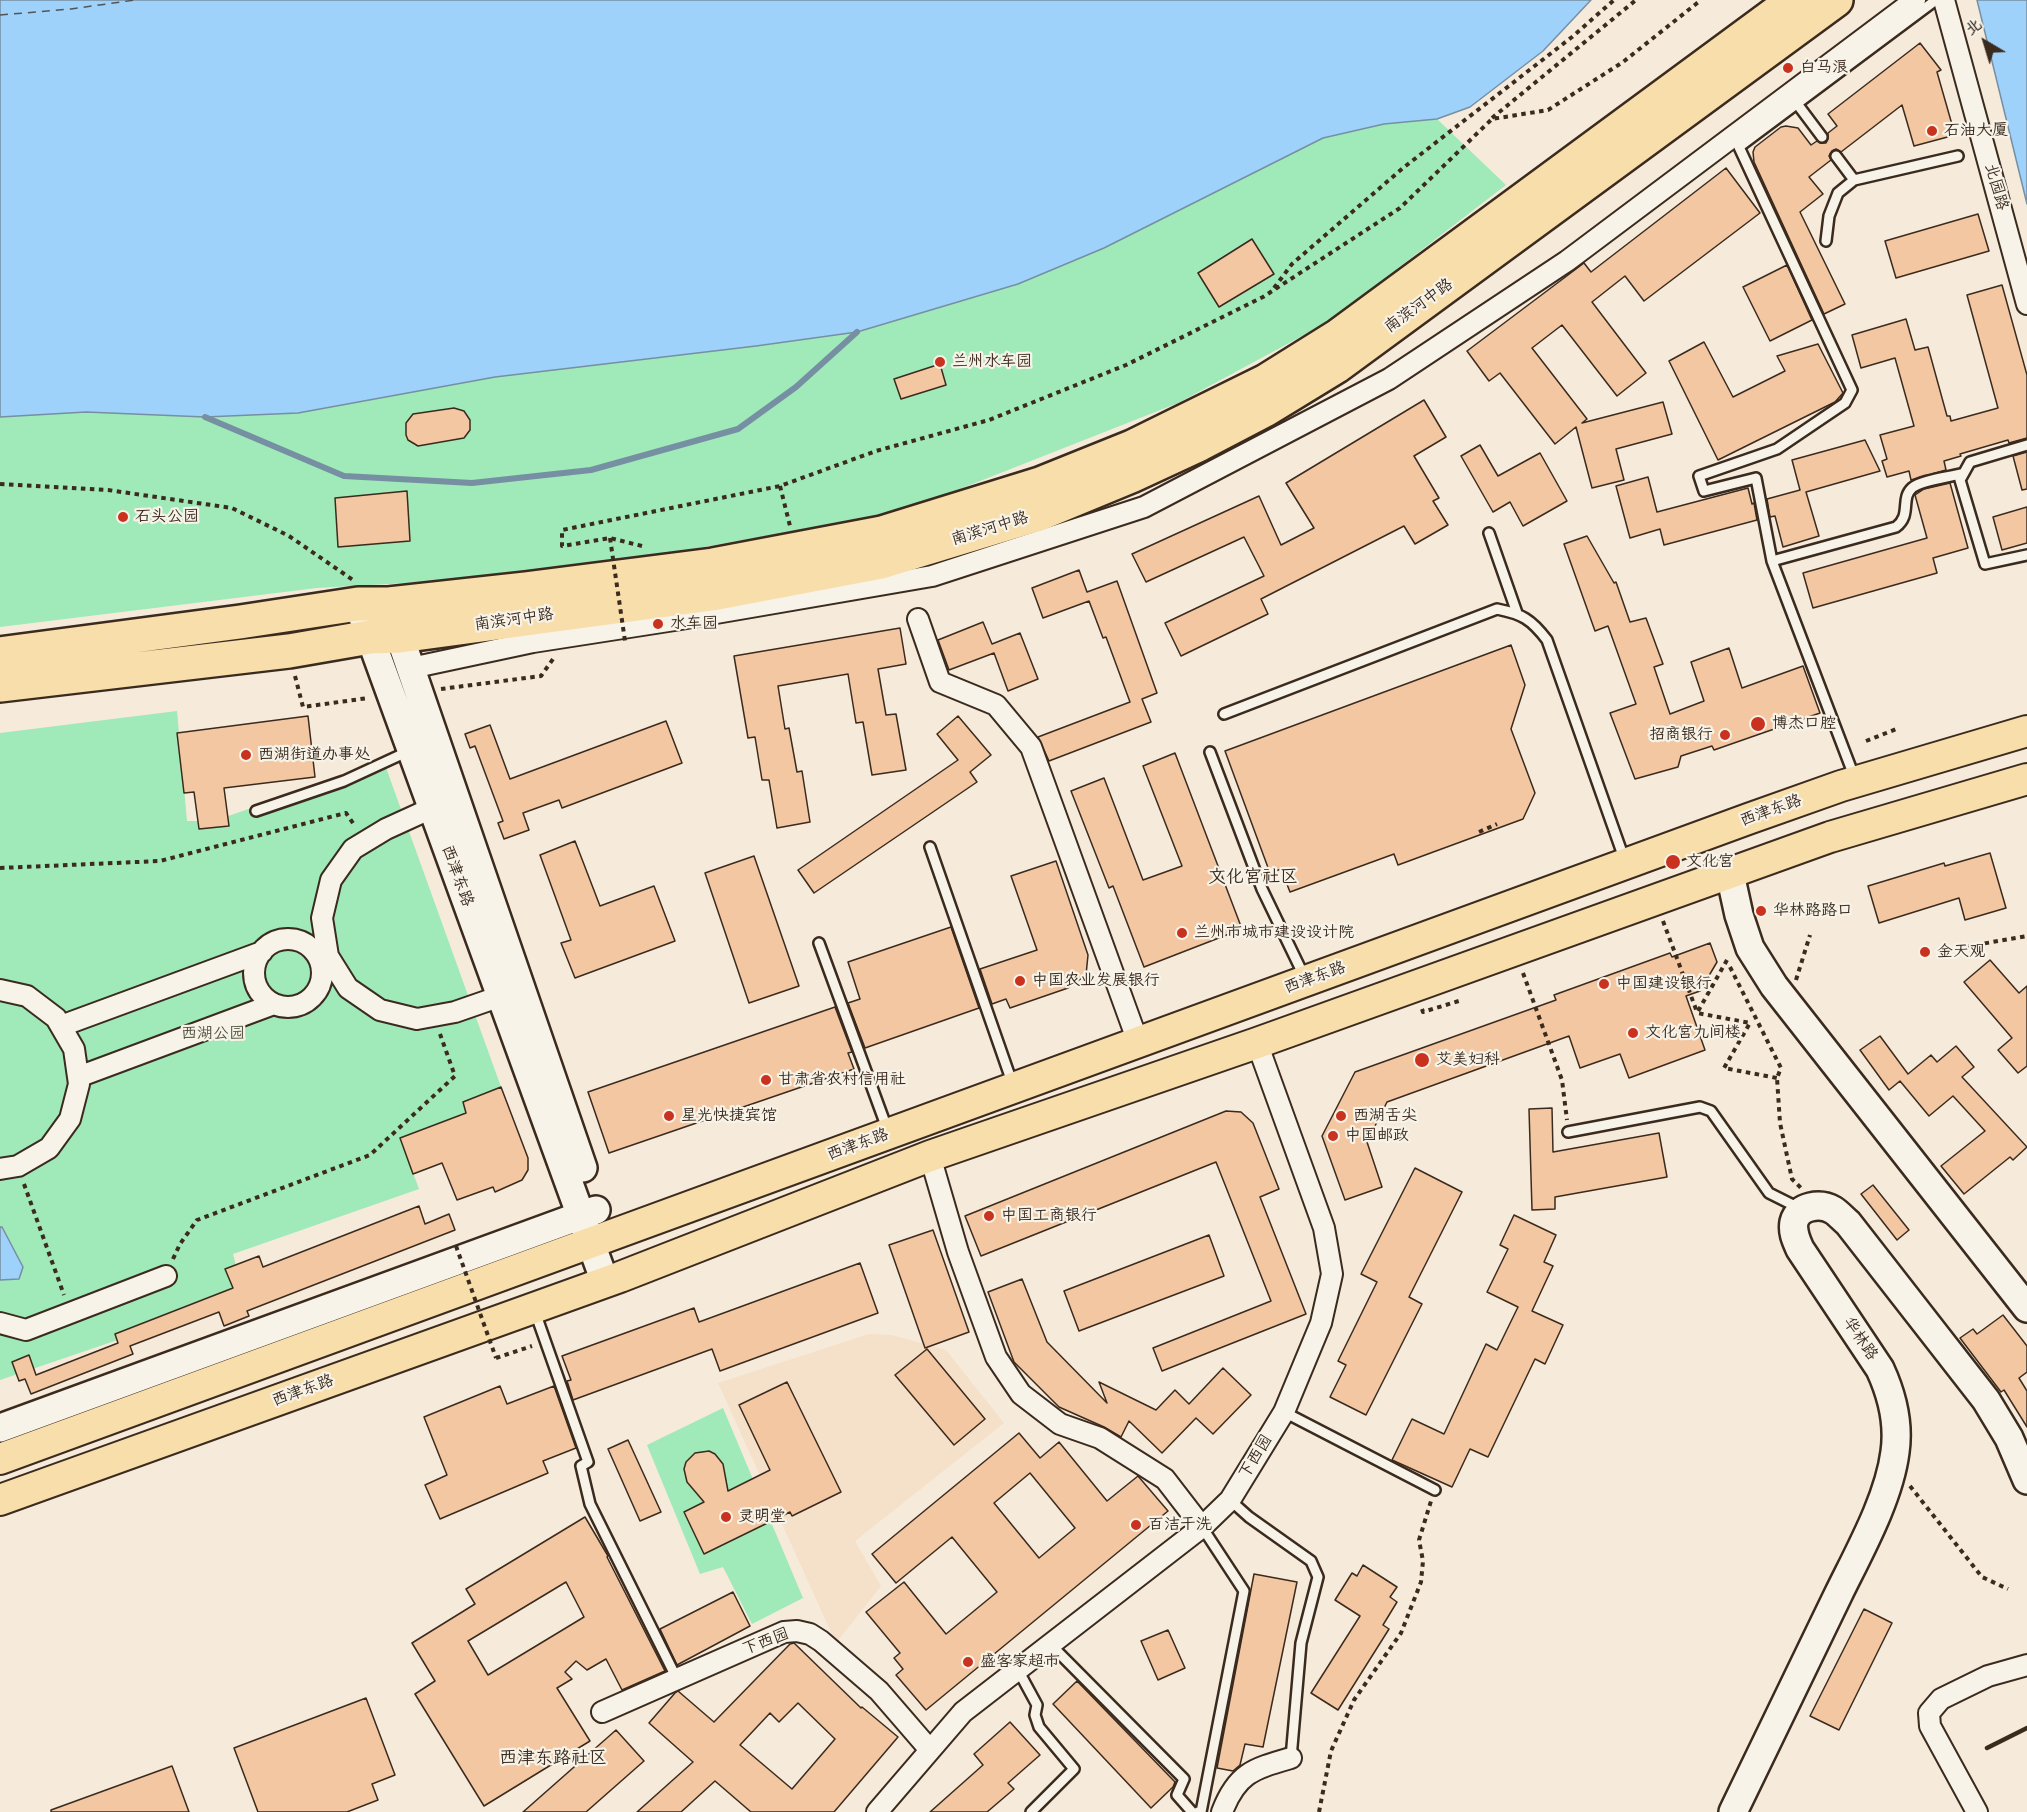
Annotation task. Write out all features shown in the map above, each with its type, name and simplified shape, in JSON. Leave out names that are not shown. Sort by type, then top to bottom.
[{"type":"highway","name":"南滨河中路","points":[[0,654],[373,604],[526,589],[713,565],[882,533],[1040,484],[1132,447],[1266,381],[1338,336],[1794,0]]},
{"type":"highway","name":"南滨河中路","points":[[0,685],[290,651],[385,636],[712,594],[881,562],[1039,514],[1131,476],[1200,444],[1265,410],[1337,366],[1836,0]]},
{"type":"main road","name":"西津东路","points":[[0,1459],[594,1226],[889,1133],[1856,782],[2027,731]]},
{"type":"main road","name":"西津东路","points":[[0,1500],[613,1279],[930,1156],[1830,837],[2027,779]]},
{"type":"street","points":[[411,668],[544,640],[932,576],[1143,507],[1389,379],[1567,261],[1794,99],[1915,0]]},
{"type":"street","name":"北园路","points":[[1944,0],[2027,304]]},
{"type":"street","name":"西津东路","points":[[373,604],[385,636],[411,750],[501,996],[594,1226]]},
{"type":"street","points":[[918,619],[940,682],[996,705],[1031,747],[1138,1042]]},
{"type":"street","name":"西津东路","points":[[385,636],[411,668],[613,1279]]},
{"type":"street","points":[[262,952],[257,959],[254,972],[256,985],[263,996],[274,1004],[286,1007],[300,1005],[311,998],[319,987],[322,974],[324,958],[322,918],[331,880],[353,849],[386,829],[432,808]]},
{"type":"street","points":[[1730,874],[1739,915],[1750,948],[1783,998],[2027,1308]]},
{"type":"street","points":[[61,1026],[262,952],[277,941],[290,939],[303,942],[324,958],[348,988],[380,1010],[417,1019],[455,1012],[501,996]]},
{"type":"street","points":[[0,990],[27,996],[56,1018],[74,1049],[79,1084],[70,1119],[49,1148],[9,1168]]},
{"type":"street","points":[[78,1077],[274,1004]]},
{"type":"street","name":"下西园","points":[[877,1812],[963,1712],[1202,1527],[1230,1500],[1284,1412],[1321,1323],[1332,1274],[1324,1228],[1257,1042]]},
{"type":"street","points":[[930,1156],[958,1252],[996,1357],[1021,1394],[1060,1424],[1100,1438],[1165,1479],[1202,1527]]},
{"type":"street","points":[[1810,1207],[1833,1210],[1848,1223],[1986,1400],[2009,1438],[2027,1480]]},
{"type":"street","name":"华林路","points":[[1733,1812],[1858,1554],[1889,1483],[1896,1450],[1895,1413],[1890,1389],[1880,1369],[1800,1249],[1794,1234],[1794,1220],[1810,1207]]},
{"type":"street","name":"西津东路","points":[[0,1428],[594,1226]]},
{"type":"street","points":[[0,1323],[26,1330],[166,1276]]},
{"type":"street","name":"下西园","points":[[602,1712],[784,1632],[797,1631],[810,1634],[821,1641],[879,1691],[930,1750]]},
{"type":"street","points":[[1977,1812],[1930,1726],[1929,1713],[1941,1699],[1988,1676],[2027,1665]]},
{"type":"street","points":[[1222,1812],[1229,1795],[1239,1781],[1256,1768],[1291,1758]]},
{"type":"lane","points":[[1856,782],[1772,561],[1756,478],[1704,491],[1699,476],[1777,449],[1845,403],[1852,390],[1739,147],[1794,99],[1936,0]]},
{"type":"lane","points":[[1794,99],[1822,137]]},
{"type":"lane","points":[[1836,156],[1854,180]]},
{"type":"lane","points":[[1826,241],[1829,216],[1838,193],[1854,180],[1958,156]]},
{"type":"lane","points":[[2027,445],[1970,462],[1960,480],[1985,564],[2027,555]]},
{"type":"lane","points":[[1772,561],[1896,527],[1904,518],[1907,497],[1912,489],[1920,484],[1964,473]]},
{"type":"lane","points":[[1489,533],[1517,613]]},
{"type":"lane","points":[[1224,714],[1497,609],[1517,613],[1534,624],[1547,640],[1626,864]]},
{"type":"lane","points":[[256,812],[344,781],[411,750]]},
{"type":"lane","points":[[1210,752],[1262,889],[1306,981]]},
{"type":"lane","points":[[930,847],[1014,1088]]},
{"type":"lane","points":[[819,943],[889,1133]]},
{"type":"lane","points":[[1568,1132],[1700,1107],[1711,1111],[1769,1193],[1810,1207]]},
{"type":"lane","points":[[534,1307],[588,1462],[581,1466],[590,1504],[677,1679]]},
{"type":"lane","points":[[1284,1412],[1435,1490]]},
{"type":"lane","points":[[1230,1500],[1249,1517],[1311,1561],[1318,1577],[1301,1643],[1291,1758]]},
{"type":"lane","points":[[1198,1812],[1201,1812],[1244,1591],[1202,1527]]},
{"type":"lane","points":[[1050,1644],[1184,1779],[1178,1795],[1192,1812]]},
{"type":"lane","points":[[1018,1671],[1036,1705],[1035,1715],[1040,1727],[1074,1769],[1031,1812]]},
{"type":"path","points":[[1272,291],[1292,264],[1403,168],[1572,37],[1614,0]]},
{"type":"path","points":[[562,546],[562,530],[780,486],[876,451],[999,416],[1126,364],[1272,291],[1400,208],[1492,119],[1636,0]]},
{"type":"path","points":[[1492,119],[1548,110],[1623,62],[1701,0]]},
{"type":"path","points":[[0,484],[108,490],[232,508],[289,536],[373,604]]},
{"type":"path","points":[[780,486],[796,549]]},
{"type":"path","points":[[610,538],[625,641]]},
{"type":"path","points":[[1866,741],[1899,728]]},
{"type":"path","points":[[0,868],[160,861],[346,813],[366,840]]},
{"type":"path","points":[[1479,832],[1497,824]]},
{"type":"path","points":[[1655,900],[1697,1013]]},
{"type":"path","points":[[1783,998],[1799,976],[1810,935]]},
{"type":"path","points":[[1958,948],[2027,936]]},
{"type":"path","points":[[1515,950],[1562,1080],[1568,1132]]},
{"type":"path","points":[[1697,1013],[1727,960]]},
{"type":"path","points":[[1730,967],[1781,1068],[1777,1078],[1780,1123],[1792,1179],[1810,1207]]},
{"type":"path","points":[[1423,1012],[1462,1000]]},
{"type":"path","points":[[1697,1013],[1750,1023],[1724,1068],[1777,1078]]},
{"type":"path","points":[[166,1276],[180,1244],[197,1221],[370,1155],[455,1076],[434,1016]]},
{"type":"path","points":[[9,1168],[70,1313]]},
{"type":"path","points":[[456,1246],[496,1358],[538,1344]]},
{"type":"path","points":[[1893,1464],[1982,1577],[2008,1589]]},
{"type":"path","points":[[1319,1812],[1331,1751],[1354,1700],[1401,1633],[1421,1582],[1423,1561],[1419,1540],[1435,1490]]},
{"type":"shaded area","points":[[869,1334],[892,1335],[946,1350],[1004,1423],[855,1541],[881,1586],[836,1643],[718,1383]]},
{"type":"green space","name":"兰州水车园","points":[[1437,119],[1506,185],[1328,322],[1178,403],[899,513],[640,558],[426,582],[317,588],[0,627],[0,417],[86,412],[205,417],[298,413],[495,377],[756,346],[1104,248],[1323,138],[1384,124]]},
{"type":"green space","name":"西湖公园","points":[[177,711],[187,821],[214,821],[384,762],[501,1087],[463,1102],[466,1113],[400,1138],[419,1189],[233,1254],[244,1297],[0,1380],[0,733]]},
{"type":"green space","points":[[723,1408],[803,1598],[752,1624],[723,1567],[700,1574],[647,1445]]},
{"type":"water","points":[[0,0],[1591,0],[1543,51],[1470,107],[1437,119],[1384,124],[1323,138],[1104,248],[1018,284],[857,332],[495,377],[298,413],[205,417],[86,412],[0,417]]},
{"type":"water","points":[[1977,0],[2027,0],[2027,204]]},
{"type":"water","points":[[0,1227],[23,1267],[19,1279],[0,1280]]},
{"type":"building","name":"石油大厦","points":[[1920,43],[1941,70],[1937,72],[1955,135],[1914,146],[1902,105],[1841,152],[1836,149],[1832,151],[1829,156],[1831,160],[1809,177],[1823,194],[1800,212],[1845,304],[1824,314],[1754,162],[1753,152],[1755,147],[1781,127],[1786,126],[1798,128],[1811,145],[1817,141],[1826,143],[1828,133],[1837,126],[1828,114]]},
{"type":"building","points":[[1726,168],[1760,213],[1644,301],[1625,276],[1592,302],[1646,373],[1617,396],[1562,325],[1532,348],[1587,419],[1582,423],[1663,402],[1672,434],[1616,449],[1624,480],[1592,488],[1576,427],[1555,444],[1500,373],[1489,381],[1467,351],[1584,263],[1591,272]]},
{"type":"building","points":[[1978,214],[1989,251],[1896,278],[1885,241]]},
{"type":"building","points":[[1252,239],[1274,274],[1219,307],[1198,273]]},
{"type":"building","points":[[1787,265],[1812,320],[1770,341],[1743,287]]},
{"type":"building","points":[[2002,285],[2027,375],[2027,438],[2009,443],[2008,440],[1960,454],[1961,456],[1944,461],[1946,470],[1911,480],[1909,471],[1887,477],[1882,461],[1887,459],[1880,435],[1914,426],[1895,358],[1861,368],[1852,335],[1906,319],[1915,350],[1928,347],[1947,416],[1950,416],[1951,421],[1998,408],[1967,295]]},
{"type":"building","points":[[1704,342],[1733,397],[1785,371],[1777,356],[1818,344],[1843,393],[1835,402],[1718,460],[1669,361]]},
{"type":"building","points":[[940,364],[946,385],[901,399],[894,379]]},
{"type":"building","points":[[1424,400],[1446,437],[1414,456],[1439,498],[1433,501],[1448,525],[1415,544],[1404,526],[1261,599],[1268,614],[1181,656],[1165,623],[1264,576],[1244,537],[1146,582],[1132,554],[1259,496],[1281,545],[1314,528],[1286,483]]},
{"type":"building","points":[[454,408],[464,411],[470,420],[470,430],[464,438],[418,446],[408,440],[406,423],[413,414]]},
{"type":"building","points":[[1865,440],[1880,471],[1806,492],[1819,536],[1783,547],[1775,516],[1770,517],[1767,499],[1800,490],[1792,460]]},
{"type":"building","points":[[1480,445],[1498,476],[1540,453],[1567,501],[1523,526],[1510,502],[1493,512],[1461,456]]},
{"type":"building","points":[[2027,452],[2027,489],[2022,490],[2013,456]]},
{"type":"building","points":[[1648,477],[1657,512],[1748,488],[1757,520],[1664,545],[1660,529],[1630,538],[1616,486]]},
{"type":"building","points":[[1950,483],[1968,548],[1933,558],[1937,573],[1813,608],[1803,573],[1927,538],[1915,495],[1924,489]]},
{"type":"building","points":[[407,491],[410,541],[338,547],[335,498]]},
{"type":"building","points":[[2027,507],[2027,543],[2002,550],[1993,517]]},
{"type":"building","points":[[1587,536],[1614,583],[1616,582],[1630,622],[1646,618],[1663,664],[1654,667],[1670,714],[1704,701],[1691,662],[1729,648],[1742,688],[1803,666],[1820,713],[1714,750],[1712,746],[1681,756],[1678,767],[1635,779],[1610,713],[1636,704],[1608,626],[1595,631],[1564,544]]},
{"type":"building","points":[[1079,570],[1087,592],[1117,581],[1157,693],[1142,699],[1151,722],[1049,761],[1038,737],[1130,702],[1106,637],[1103,638],[1089,601],[1043,618],[1032,588]]},
{"type":"building","points":[[983,622],[992,644],[1020,633],[1038,679],[1008,691],[994,653],[949,670],[938,640]]},
{"type":"building","points":[[900,628],[906,664],[878,669],[886,715],[896,714],[906,770],[872,775],[863,722],[856,723],[848,674],[778,686],[785,729],[789,728],[797,772],[802,771],[810,822],[777,828],[769,780],[762,780],[755,737],[748,738],[734,656]]},
{"type":"building","points":[[1511,645],[1525,685],[1511,729],[1535,793],[1523,819],[1398,865],[1394,854],[1290,892],[1281,869],[1270,873],[1225,751]]},
{"type":"building","name":"西湖街道办事处","points":[[308,716],[315,777],[224,788],[229,826],[199,829],[194,792],[184,793],[177,733]]},
{"type":"building","points":[[958,716],[991,755],[970,772],[977,782],[814,893],[798,870],[958,760],[937,734]]},
{"type":"building","points":[[666,721],[682,763],[562,808],[559,800],[523,813],[529,830],[504,839],[498,823],[503,821],[475,746],[470,748],[465,734],[490,725],[510,779]]},
{"type":"building","points":[[1175,753],[1242,929],[1144,967],[1113,886],[1109,888],[1071,791],[1104,778],[1143,880],[1182,866],[1143,766]]},
{"type":"building","points":[[575,841],[600,906],[654,886],[675,941],[575,978],[561,943],[571,940],[540,855]]},
{"type":"building","points":[[1990,853],[2006,908],[1965,920],[1959,898],[1879,923],[1868,886],[1944,863],[1945,866]]},
{"type":"building","points":[[754,856],[799,986],[749,1003],[705,873]]},
{"type":"building","points":[[1056,861],[1088,955],[1086,975],[1068,988],[1010,1008],[1006,999],[992,1004],[980,969],[1037,950],[1011,876]]},
{"type":"building","points":[[951,927],[979,1008],[865,1048],[848,1003],[860,999],[848,962]]},
{"type":"building","points":[[1710,943],[1717,962],[1700,991],[1686,996],[1705,1050],[1629,1078],[1620,1054],[1580,1068],[1569,1036],[1387,1102],[1367,1142],[1382,1187],[1345,1200],[1322,1136],[1355,1072],[1556,1000],[1554,995],[1670,953],[1672,957]]},
{"type":"building","points":[[1990,960],[2019,993],[2027,986],[2027,1066],[2018,1073],[1998,1050],[2012,1038],[1964,982]]},
{"type":"building","points":[[835,1007],[852,1052],[848,1053],[854,1069],[609,1153],[588,1092]]},
{"type":"building","points":[[1880,1036],[1908,1074],[1931,1055],[1937,1062],[1956,1046],[1974,1067],[1962,1077],[2027,1147],[2013,1160],[2010,1157],[1964,1194],[1941,1166],[1985,1131],[1953,1096],[1929,1116],[1900,1081],[1889,1090],[1860,1050]]},
{"type":"building","points":[[501,1087],[528,1158],[528,1170],[522,1180],[495,1192],[493,1187],[457,1200],[442,1163],[413,1174],[400,1138],[466,1113],[463,1102]]},
{"type":"building","points":[[1552,1108],[1553,1152],[1659,1133],[1667,1177],[1555,1197],[1555,1209],[1532,1210],[1529,1109]]},
{"type":"building","points":[[1226,1111],[1241,1112],[1253,1123],[1279,1189],[1260,1197],[1306,1314],[1162,1371],[1153,1348],[1271,1301],[1216,1162],[981,1256],[965,1216]]},
{"type":"building","points":[[1415,1168],[1462,1192],[1409,1297],[1422,1304],[1366,1415],[1330,1397],[1346,1365],[1338,1361],[1377,1282],[1361,1274]]},
{"type":"building","points":[[1873,1185],[1909,1230],[1897,1240],[1861,1194]]},
{"type":"building","points":[[419,1206],[425,1224],[449,1214],[455,1230],[247,1311],[249,1316],[224,1326],[219,1312],[130,1346],[133,1354],[31,1394],[25,1379],[19,1381],[12,1362],[29,1355],[36,1375],[118,1343],[115,1334],[233,1288],[225,1269],[259,1256],[263,1267]]},
{"type":"building","points":[[1514,1215],[1556,1235],[1544,1262],[1553,1266],[1532,1311],[1563,1325],[1545,1364],[1535,1359],[1488,1457],[1470,1449],[1452,1487],[1392,1460],[1412,1419],[1444,1434],[1486,1344],[1497,1350],[1518,1307],[1487,1292],[1508,1249],[1500,1245]]},
{"type":"building","points":[[933,1230],[969,1332],[925,1348],[889,1245]]},
{"type":"building","points":[[1209,1235],[1224,1276],[1079,1331],[1064,1291]]},
{"type":"building","points":[[860,1263],[878,1313],[720,1371],[712,1349],[573,1400],[567,1381],[571,1380],[562,1356],[694,1308],[699,1322]]},
{"type":"building","points":[[1022,1279],[1047,1342],[1107,1403],[1099,1382],[1156,1410],[1175,1390],[1189,1404],[1223,1368],[1251,1395],[1213,1434],[1196,1418],[1162,1453],[1129,1421],[1121,1437],[1059,1407],[1014,1362],[988,1292]]},
{"type":"building","points":[[2003,1315],[2027,1346],[2027,1372],[2019,1378],[2027,1391],[2027,1427],[2004,1390],[2001,1392],[1960,1338],[1973,1329],[1977,1334]]},
{"type":"building","points":[[927,1349],[985,1419],[954,1445],[895,1375]]},
{"type":"building","points":[[787,1382],[841,1492],[792,1516],[790,1512],[704,1554],[684,1512],[704,1502],[687,1482],[684,1469],[686,1462],[695,1453],[709,1451],[715,1454],[723,1464],[728,1491],[770,1470],[739,1405]]},
{"type":"building","points":[[500,1386],[507,1404],[554,1386],[576,1448],[543,1461],[548,1473],[440,1519],[425,1485],[447,1475],[424,1417]]},
{"type":"building","points":[[1019,1433],[1040,1458],[1059,1442],[1107,1501],[1138,1476],[1168,1511],[926,1710],[896,1675],[903,1669],[894,1658],[900,1653],[866,1612],[904,1582],[946,1634],[997,1592],[952,1537],[896,1583],[872,1554]],"holes":[[[1030,1473],[1075,1528],[1039,1558],[994,1503]]]},
{"type":"building","points":[[628,1440],[661,1512],[640,1521],[608,1449]]},
{"type":"building","points":[[585,1517],[608,1556],[665,1671],[622,1690],[606,1659],[587,1670],[576,1661],[565,1672],[572,1679],[557,1688],[590,1741],[484,1806],[415,1694],[435,1681],[412,1643],[475,1604],[466,1589]],"holes":[[[566,1582],[584,1617],[488,1675],[468,1641]]]},
{"type":"building","points":[[1363,1565],[1397,1587],[1390,1597],[1397,1602],[1383,1625],[1389,1629],[1338,1710],[1311,1693],[1360,1616],[1335,1600],[1352,1573],[1357,1576]]},
{"type":"building","points":[[1254,1574],[1297,1582],[1263,1747],[1245,1744],[1240,1765],[1233,1771],[1217,1768]]},
{"type":"building","points":[[733,1592],[750,1626],[677,1665],[660,1629]]},
{"type":"building","points":[[1864,1609],[1892,1623],[1839,1730],[1810,1716]]},
{"type":"building","points":[[1168,1630],[1185,1668],[1158,1680],[1141,1641]]},
{"type":"building","points":[[794,1643],[861,1708],[898,1737],[834,1812],[751,1812],[715,1781],[681,1812],[637,1812],[693,1762],[649,1723],[675,1693],[678,1691],[714,1722],[790,1644]],"holes":[[[798,1703],[835,1739],[792,1789],[740,1745],[770,1713],[779,1722]]]},
{"type":"building","points":[[1077,1681],[1175,1782],[1173,1787],[1151,1808],[1053,1704]]},
{"type":"building","points":[[366,1698],[395,1775],[372,1784],[378,1800],[347,1812],[258,1812],[234,1748]]},
{"type":"building","points":[[1010,1722],[1040,1755],[1008,1783],[1014,1789],[987,1812],[930,1812],[983,1765],[974,1754]]},
{"type":"building","points":[[616,1730],[644,1761],[586,1812],[523,1812]]},
{"type":"building","points":[[172,1766],[189,1812],[51,1812],[51,1810]]},
{"type":"waterway","points":[[205,417],[344,476],[472,483],[591,470],[738,429],[796,387],[857,332]]},
{"type":"ferry route","points":[[0,15],[71,9],[135,0]]},
{"type":"railway","points":[[1987,1748],[2027,1728]]},
{"type":"place","name":"白马浪","points":[[1788,68]]},
{"type":"place","name":"石油大厦","points":[[1932,131]]},
{"type":"place","name":"兰州水车园","points":[[940,362]]},
{"type":"place","name":"石头公园","points":[[123,517]]},
{"type":"place","name":"水车园","points":[[658,624]]},
{"type":"place","name":"博杰口腔","points":[[1758,724]]},
{"type":"place","name":"招商银行","points":[[1725,735]]},
{"type":"place","name":"西湖街道办事处","points":[[246,755]]},
{"type":"place","name":"文化宫","points":[[1673,862]]},
{"type":"place","name":"华林路路口","points":[[1761,911]]},
{"type":"place","name":"兰州市城市建设设计院","points":[[1182,933]]},
{"type":"place","name":"金天观","points":[[1925,952]]},
{"type":"place","name":"中国农业发展银行","points":[[1020,981]]},
{"type":"place","name":"中国建设银行","points":[[1604,984]]},
{"type":"place","name":"文化宫九间楼","points":[[1633,1033]]},
{"type":"place","name":"艾美妇科","points":[[1422,1060]]},
{"type":"place","name":"甘肃省农村信用社","points":[[766,1080]]},
{"type":"place","name":"星光快捷宾馆","points":[[669,1116]]},
{"type":"place","name":"西湖舌尖","points":[[1341,1116]]},
{"type":"place","name":"中国邮政","points":[[1333,1136]]},
{"type":"place","name":"中国工商银行","points":[[989,1216]]},
{"type":"place","name":"灵明堂","points":[[726,1517]]},
{"type":"place","name":"百洁干洗","points":[[1136,1525]]},
{"type":"place","name":"盛客家超市","points":[[968,1662]]},
{"type":"district","name":"文化宫社区","points":[[1253,877]]},
{"type":"district","name":"西津东路社区","points":[[553,1758]]}]
